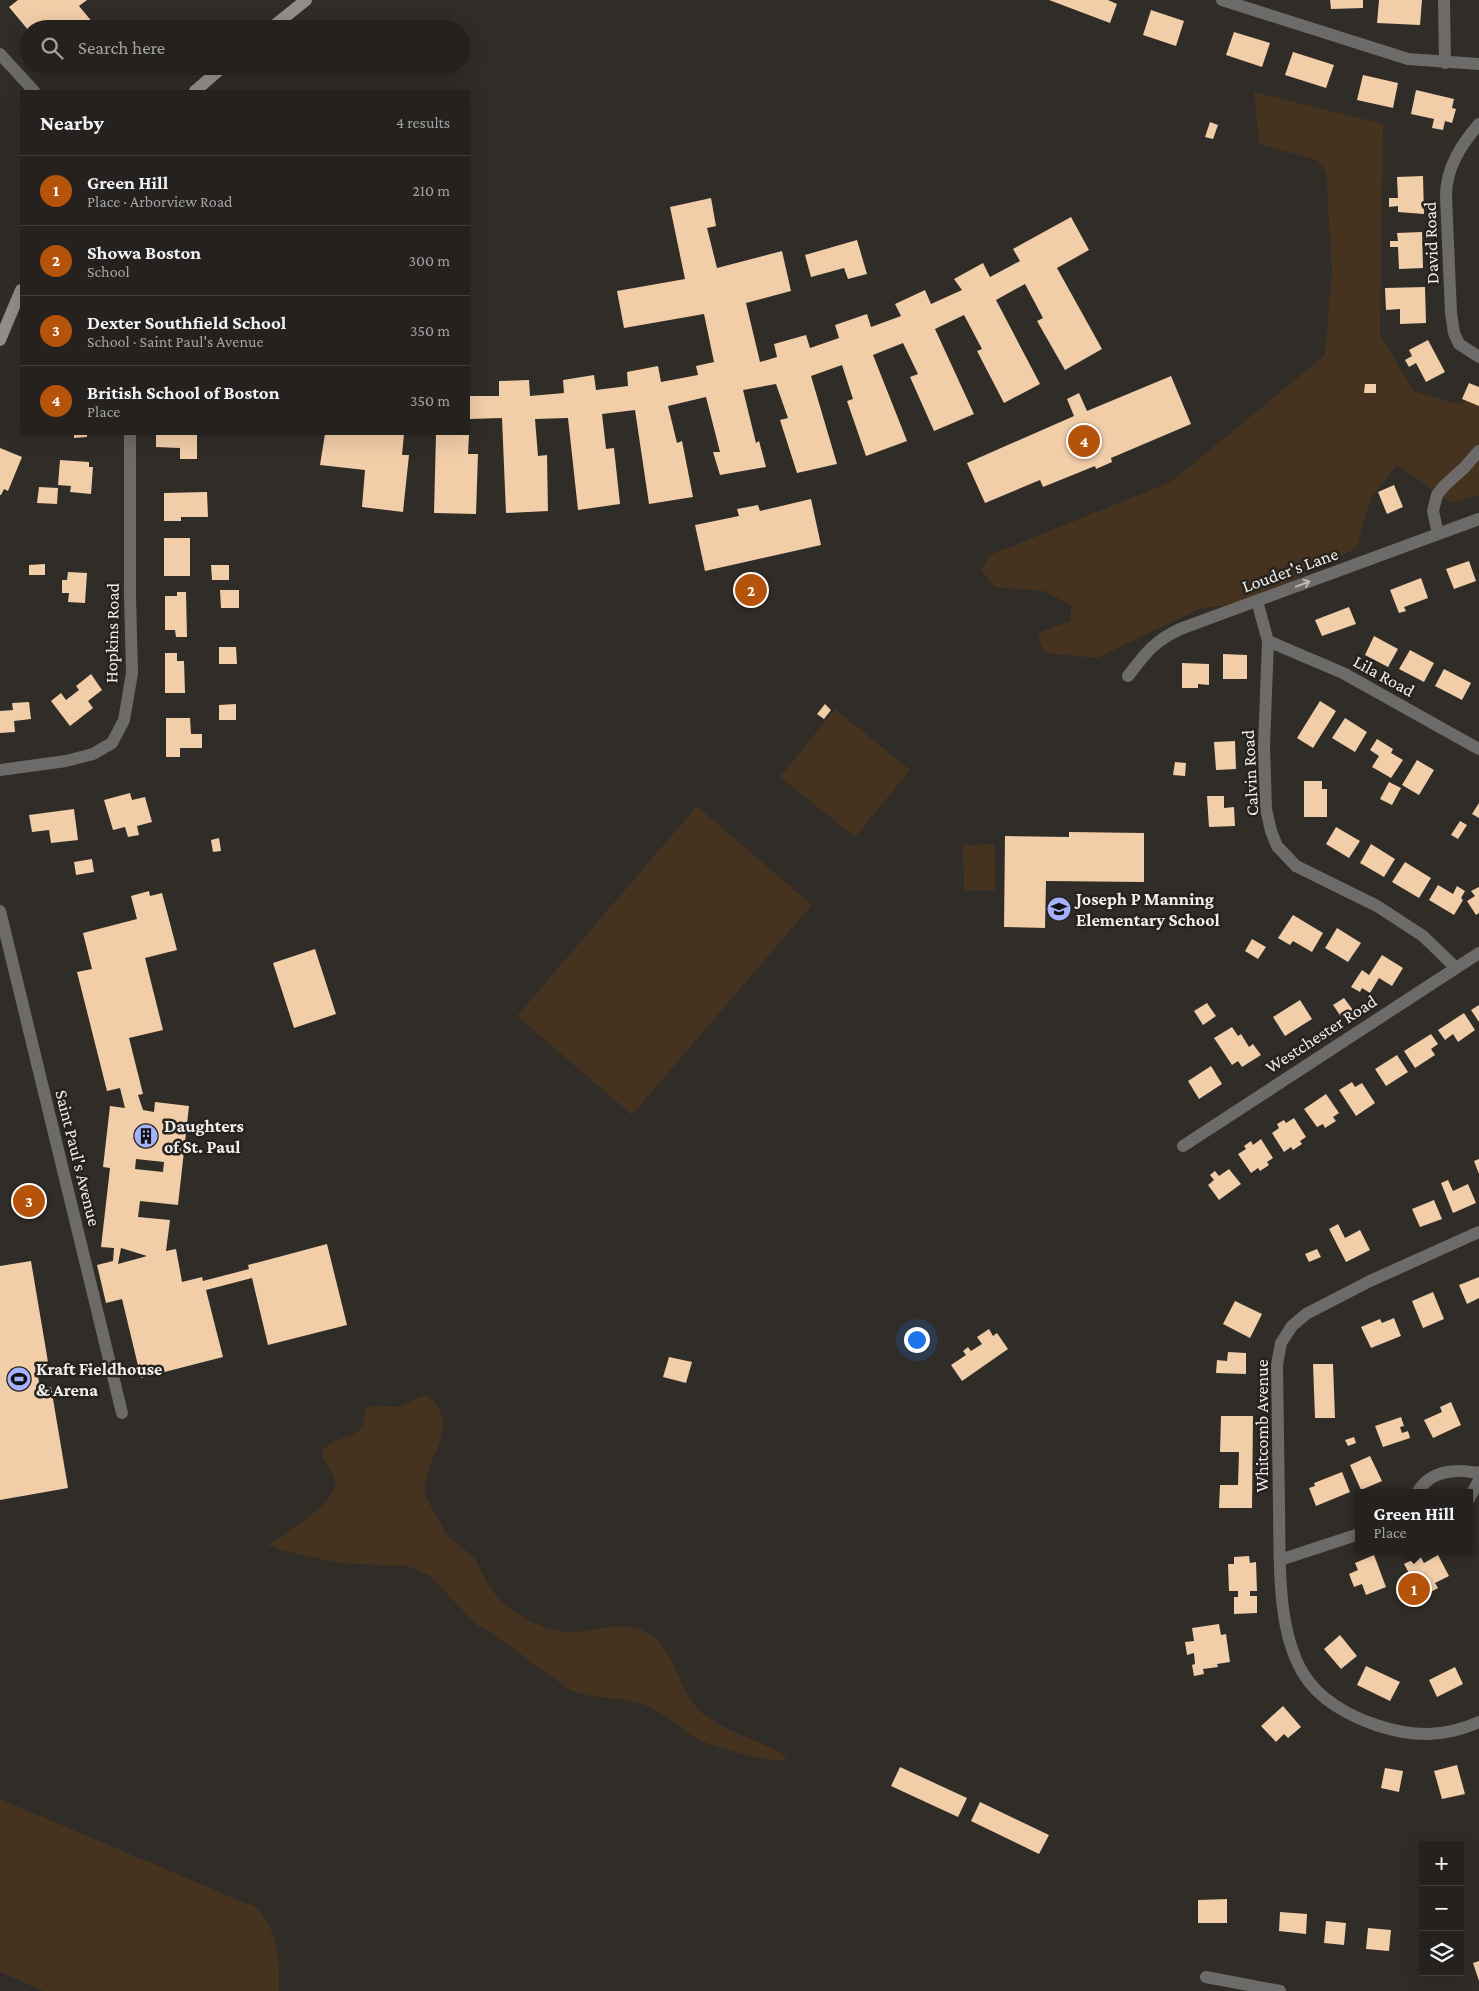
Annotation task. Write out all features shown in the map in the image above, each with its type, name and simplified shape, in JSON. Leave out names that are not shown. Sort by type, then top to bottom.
[{"type":"street","points":[[281,20],[306,0]]},
{"type":"street","points":[[1222,0],[1408,59],[1479,64]]},
{"type":"street","points":[[1444,0],[1445,63]]},
{"type":"street","points":[[0,54],[33,90]]},
{"type":"street","points":[[196,90],[214,75]]},
{"type":"street","name":"David Road","points":[[1479,124],[1451,166],[1446,184],[1446,196],[1451,313],[1454,333],[1459,344],[1479,357]]},
{"type":"street","points":[[0,340],[20,292]]},
{"type":"street","name":"Hopkins Road","points":[[0,770],[66,761],[93,754],[112,743],[124,720],[132,673],[130,435]]},
{"type":"street","points":[[1438,534],[1433,511],[1437,495],[1479,451]]},
{"type":"street","name":"Louder's Lane","points":[[1128,676],[1152,646],[1163,637],[1201,620],[1479,519]]},
{"type":"street","name":"Calvin Road","points":[[1257,601],[1268,641],[1264,746],[1266,808],[1277,846],[1296,866],[1376,906],[1423,936],[1455,967]]},
{"type":"street","name":"Lila Road","points":[[1268,641],[1343,672],[1479,749]]},
{"type":"street","name":"Saint Paul's Avenue","points":[[0,911],[122,1413]]},
{"type":"street","name":"Westchester Road","points":[[1183,1146],[1479,953]]},
{"type":"street","name":"Whitcomb Avenue","points":[[1479,1232],[1370,1281],[1306,1314],[1292,1326],[1281,1343],[1277,1365],[1280,1560],[1285,1625],[1303,1674],[1319,1693],[1342,1709],[1369,1723],[1398,1732],[1427,1734],[1461,1730],[1479,1722]]},
{"type":"street","points":[[1419,1489],[1430,1477],[1460,1470],[1474,1473],[1479,1472]]},
{"type":"street","points":[[1473,1491],[1479,1480]]},
{"type":"street","points":[[1280,1560],[1355,1535]]},
{"type":"street","points":[[1206,1977],[1280,1991]]},
{"type":"shaded area","points":[[1254,92],[1383,124],[1380,334],[1413,391],[1459,404],[1479,394],[1479,495],[1451,503],[1397,465],[1371,497],[1356,548],[1249,603],[1201,608],[1097,658],[1044,653],[1038,633],[1071,621],[1071,605],[1044,591],[995,587],[981,570],[990,555],[1171,482],[1325,355],[1332,271],[1326,172],[1317,160],[1259,144]]},
{"type":"shaded area","points":[[835,709],[910,770],[855,837],[780,777]]},
{"type":"shaded area","points":[[697,806],[812,905],[632,1115],[517,1016]]},
{"type":"shaded area","points":[[994,844],[995,890],[964,890],[963,845]]},
{"type":"shaded area","points":[[426,1395],[437,1406],[442,1418],[442,1430],[429,1469],[425,1496],[445,1532],[473,1557],[489,1586],[499,1598],[526,1619],[558,1631],[569,1632],[609,1627],[629,1627],[648,1633],[665,1650],[686,1692],[700,1711],[715,1722],[788,1758],[778,1761],[770,1760],[723,1748],[696,1738],[666,1716],[645,1705],[625,1700],[586,1695],[567,1688],[496,1636],[477,1625],[429,1575],[406,1566],[338,1563],[268,1545],[309,1517],[329,1498],[334,1489],[335,1480],[325,1462],[323,1449],[334,1441],[356,1434],[363,1424],[367,1408],[404,1405]]},
{"type":"shaded area","points":[[0,1799],[257,1908],[269,1926],[276,1947],[279,1991],[43,1991],[0,1972]]},
{"type":"building","points":[[18,0],[87,0],[79,6],[91,20],[20,20],[9,7]]},
{"type":"building","points":[[1049,0],[1108,0],[1117,4],[1110,23]]},
{"type":"building","points":[[1330,0],[1363,0],[1363,8],[1331,9]]},
{"type":"building","points":[[1379,0],[1422,0],[1420,25],[1377,23]]},
{"type":"building","points":[[1151,10],[1184,21],[1176,46],[1143,35]]},
{"type":"building","points":[[1234,32],[1270,43],[1262,67],[1226,55]]},
{"type":"building","points":[[1293,52],[1334,65],[1326,88],[1285,75]]},
{"type":"building","points":[[1363,75],[1398,83],[1393,108],[1357,100]]},
{"type":"building","points":[[1416,90],[1454,99],[1452,108],[1456,109],[1452,123],[1445,121],[1443,130],[1432,128],[1434,119],[1411,114]]},
{"type":"building","points":[[1210,122],[1218,125],[1213,139],[1205,137]]},
{"type":"building","points":[[1423,176],[1424,214],[1398,212],[1398,206],[1389,207],[1389,198],[1398,198],[1397,177]]},
{"type":"building","points":[[711,198],[716,226],[707,228],[717,268],[782,251],[791,291],[746,303],[760,362],[777,357],[774,344],[806,335],[810,348],[839,338],[835,325],[867,314],[871,327],[901,316],[895,304],[925,290],[931,304],[962,290],[954,279],[983,263],[990,277],[1020,261],[1013,249],[1071,217],[1089,250],[1057,268],[1102,349],[1065,370],[1037,321],[1043,318],[1025,284],[996,300],[1040,384],[1004,403],[977,351],[982,349],[964,315],[935,329],[974,414],[934,431],[910,377],[918,374],[903,343],[873,355],[907,441],[866,456],[847,401],[853,399],[842,365],[811,376],[837,464],[797,473],[780,420],[788,418],[776,384],[743,390],[756,443],[759,441],[766,467],[720,475],[713,452],[720,452],[706,397],[668,406],[677,443],[682,441],[693,497],[649,504],[635,410],[602,414],[606,449],[614,448],[620,504],[578,510],[568,418],[535,419],[538,456],[547,455],[548,511],[506,513],[502,418],[470,419],[470,396],[499,396],[499,381],[529,380],[530,396],[564,393],[563,380],[594,375],[596,390],[628,386],[627,372],[658,366],[661,382],[698,375],[696,366],[714,362],[704,314],[624,328],[617,291],[685,279],[670,207]]},
{"type":"building","points":[[1422,232],[1423,268],[1399,269],[1398,247],[1390,247],[1390,241],[1398,241],[1397,233]]},
{"type":"building","points":[[857,240],[867,274],[848,279],[844,268],[811,277],[805,255]]},
{"type":"building","points":[[1425,287],[1426,323],[1400,324],[1400,309],[1386,310],[1385,288]]},
{"type":"building","points":[[1428,340],[1445,372],[1426,382],[1416,363],[1409,367],[1405,360],[1412,356],[1409,350]]},
{"type":"building","points":[[1171,376],[1191,424],[1111,458],[1112,462],[1096,469],[1095,466],[1043,487],[1040,480],[985,503],[967,463],[1074,416],[1067,399],[1079,393],[1087,411]]},
{"type":"building","points":[[1469,383],[1479,387],[1479,406],[1462,399]]},
{"type":"building","points":[[1365,384],[1376,384],[1376,393],[1364,393]]},
{"type":"building","points":[[74,435],[87,435],[87,437],[74,438]]},
{"type":"building","points":[[156,435],[197,435],[197,459],[180,459],[180,448],[156,447]]},
{"type":"building","points":[[325,435],[404,435],[402,455],[409,455],[403,512],[362,507],[365,470],[320,465]]},
{"type":"building","points":[[436,435],[469,435],[468,454],[478,454],[476,514],[434,513]]},
{"type":"building","points":[[0,448],[22,457],[8,491],[4,489],[1,495],[0,495]]},
{"type":"building","points":[[60,460],[89,462],[89,467],[93,467],[91,494],[70,492],[71,486],[58,485]]},
{"type":"building","points":[[1394,485],[1403,507],[1387,514],[1378,492]]},
{"type":"building","points":[[39,487],[58,488],[57,504],[37,503]]},
{"type":"building","points":[[207,492],[208,517],[181,517],[181,521],[164,521],[164,493]]},
{"type":"building","points":[[811,499],[821,545],[705,571],[695,525],[739,516],[737,509],[758,505],[760,511]]},
{"type":"building","points":[[164,538],[190,538],[190,576],[164,576]]},
{"type":"building","points":[[1469,561],[1476,581],[1454,589],[1446,569]]},
{"type":"building","points":[[45,564],[45,575],[29,575],[29,565]]},
{"type":"building","points":[[211,565],[229,565],[229,580],[212,580]]},
{"type":"building","points":[[68,572],[87,573],[85,603],[68,602],[69,593],[62,593],[62,580],[67,580]]},
{"type":"building","points":[[1421,578],[1428,598],[1404,607],[1406,611],[1399,613],[1390,590]]},
{"type":"building","points":[[220,590],[239,590],[239,608],[221,608]]},
{"type":"building","points":[[177,592],[186,592],[187,637],[176,637],[175,630],[165,630],[165,596],[177,596]]},
{"type":"building","points":[[1349,607],[1356,624],[1322,636],[1315,620]]},
{"type":"building","points":[[1374,636],[1398,649],[1388,667],[1365,655]]},
{"type":"building","points":[[219,647],[236,647],[237,664],[219,664]]},
{"type":"building","points":[[1410,650],[1434,663],[1424,682],[1399,669]]},
{"type":"building","points":[[165,653],[177,653],[177,661],[184,661],[185,693],[165,693]]},
{"type":"building","points":[[1223,654],[1247,655],[1247,679],[1223,679]]},
{"type":"building","points":[[1182,663],[1209,664],[1209,685],[1198,684],[1198,688],[1182,688]]},
{"type":"building","points":[[1444,669],[1471,683],[1462,700],[1435,686]]},
{"type":"building","points":[[91,674],[102,690],[88,701],[93,708],[70,726],[51,701],[61,693],[66,700],[79,690],[76,686]]},
{"type":"building","points":[[1320,701],[1336,711],[1313,748],[1297,738]]},
{"type":"building","points":[[29,702],[31,719],[14,721],[15,732],[0,733],[0,711],[13,710],[12,703]]},
{"type":"building","points":[[236,704],[236,720],[219,720],[219,705]]},
{"type":"building","points":[[825,704],[831,710],[824,719],[817,714]]},
{"type":"building","points":[[166,718],[190,718],[191,734],[202,734],[202,748],[180,748],[180,757],[166,757]]},
{"type":"building","points":[[1345,718],[1367,732],[1355,752],[1332,738]]},
{"type":"building","points":[[1377,739],[1393,749],[1391,753],[1403,760],[1391,778],[1372,767],[1379,756],[1370,750]]},
{"type":"building","points":[[1235,741],[1236,769],[1216,770],[1214,742]]},
{"type":"building","points":[[1417,760],[1434,770],[1419,795],[1402,785]]},
{"type":"building","points":[[1175,762],[1186,763],[1185,776],[1173,775]]},
{"type":"building","points":[[1304,781],[1322,781],[1322,789],[1327,789],[1327,817],[1304,817]]},
{"type":"building","points":[[1389,782],[1401,788],[1392,805],[1380,799]]},
{"type":"building","points":[[130,793],[132,800],[145,797],[152,822],[137,826],[139,835],[128,837],[125,827],[113,830],[104,800]]},
{"type":"building","points":[[1207,796],[1224,796],[1224,808],[1234,807],[1235,826],[1209,827]]},
{"type":"building","points":[[1479,803],[1479,818],[1472,814]]},
{"type":"building","points":[[74,809],[78,840],[51,843],[49,830],[32,832],[29,815]]},
{"type":"building","points":[[1460,821],[1467,825],[1458,839],[1451,835]]},
{"type":"building","points":[[1336,827],[1360,841],[1349,858],[1326,844]]},
{"type":"building","name":"Joseph P Manning Elementary School","points":[[1069,832],[1144,833],[1144,882],[1046,881],[1045,928],[1004,927],[1005,836],[1069,837]]},
{"type":"building","points":[[219,838],[221,851],[213,852],[211,840]]},
{"type":"building","points":[[1371,844],[1395,859],[1384,877],[1360,863]]},
{"type":"building","points":[[92,859],[94,872],[76,875],[74,862]]},
{"type":"building","points":[[1405,862],[1431,878],[1419,898],[1392,882]]},
{"type":"building","points":[[1438,885],[1453,894],[1457,886],[1465,891],[1461,898],[1463,900],[1454,915],[1429,900]]},
{"type":"building","points":[[1479,887],[1479,913],[1476,915],[1467,901],[1475,896],[1471,891]]},
{"type":"building","name":"Daughters of St. Paul","points":[[149,891],[150,896],[162,893],[177,950],[145,958],[163,1030],[129,1038],[143,1094],[138,1095],[143,1110],[154,1112],[155,1102],[189,1106],[178,1205],[140,1201],[138,1217],[170,1220],[166,1251],[176,1249],[182,1282],[202,1277],[203,1281],[249,1269],[248,1265],[327,1244],[347,1325],[268,1345],[252,1278],[206,1290],[223,1357],[141,1378],[122,1299],[106,1303],[97,1265],[113,1261],[114,1248],[101,1247],[110,1168],[103,1167],[110,1106],[125,1108],[120,1088],[107,1091],[77,972],[92,969],[83,933],[137,919],[131,896]],"holes":[[[136,1159],[164,1162],[163,1172],[135,1169]],[[121,1248],[147,1256],[118,1264]]]},
{"type":"building","points":[[1293,915],[1323,933],[1312,952],[1293,941],[1290,945],[1278,938]]},
{"type":"building","points":[[1337,928],[1361,943],[1348,962],[1325,948]]},
{"type":"building","points":[[1252,939],[1266,947],[1258,959],[1245,951]]},
{"type":"building","points":[[315,949],[336,1014],[294,1028],[273,963]]},
{"type":"building","points":[[1382,955],[1403,968],[1392,986],[1379,978],[1370,993],[1362,988],[1360,992],[1351,987],[1362,970],[1369,975]]},
{"type":"building","points":[[1344,998],[1353,1010],[1342,1018],[1333,1005]]},
{"type":"building","points":[[1300,1000],[1312,1019],[1285,1036],[1273,1017]]},
{"type":"building","points":[[1207,1003],[1216,1016],[1203,1025],[1194,1011]]},
{"type":"building","points":[[1479,1005],[1479,1022],[1471,1010]]},
{"type":"building","points":[[1464,1013],[1475,1030],[1458,1042],[1453,1034],[1445,1040],[1438,1030]]},
{"type":"building","points":[[1232,1027],[1238,1036],[1241,1034],[1249,1047],[1253,1044],[1261,1055],[1242,1067],[1238,1061],[1232,1065],[1214,1038]]},
{"type":"building","points":[[1431,1034],[1438,1044],[1431,1049],[1435,1055],[1415,1068],[1404,1051]]},
{"type":"building","points":[[1397,1055],[1408,1072],[1386,1086],[1375,1069]]},
{"type":"building","points":[[1211,1066],[1222,1084],[1199,1099],[1188,1081]]},
{"type":"building","points":[[1352,1082],[1355,1087],[1362,1083],[1375,1103],[1356,1116],[1339,1090]]},
{"type":"building","points":[[1326,1094],[1339,1113],[1333,1117],[1336,1121],[1325,1128],[1323,1124],[1317,1127],[1304,1109]]},
{"type":"building","points":[[1294,1118],[1306,1137],[1300,1141],[1302,1144],[1293,1150],[1291,1147],[1284,1152],[1272,1133],[1279,1128],[1277,1124],[1284,1120],[1286,1123]]},
{"type":"building","points":[[1261,1139],[1273,1158],[1267,1162],[1269,1165],[1260,1171],[1258,1168],[1251,1173],[1238,1154],[1246,1149],[1244,1146],[1251,1141],[1253,1145]]},
{"type":"building","points":[[1479,1159],[1479,1174],[1474,1161]]},
{"type":"building","points":[[1229,1169],[1241,1184],[1219,1200],[1208,1185],[1214,1180],[1210,1175],[1215,1171],[1219,1176]]},
{"type":"building","points":[[1448,1180],[1453,1191],[1468,1184],[1476,1203],[1453,1213],[1441,1183]]},
{"type":"building","points":[[1434,1200],[1442,1219],[1420,1227],[1412,1209]]},
{"type":"building","points":[[1338,1224],[1345,1238],[1360,1230],[1370,1250],[1346,1262],[1329,1229]]},
{"type":"building","points":[[1317,1249],[1321,1257],[1309,1262],[1305,1254]]},
{"type":"building","name":"Kraft Fieldhouse & Arena","points":[[31,1261],[49,1368],[37,1370],[40,1389],[51,1387],[68,1488],[0,1500],[0,1266]]},
{"type":"building","points":[[1479,1277],[1479,1298],[1467,1304],[1459,1285]]},
{"type":"building","points":[[1433,1292],[1444,1319],[1423,1328],[1412,1301]]},
{"type":"building","points":[[1235,1301],[1262,1314],[1250,1338],[1223,1324]]},
{"type":"building","points":[[1394,1318],[1401,1336],[1371,1348],[1361,1327],[1380,1319],[1382,1323]]},
{"type":"building","points":[[989,1329],[993,1336],[997,1333],[1008,1349],[962,1381],[951,1365],[966,1355],[963,1351],[968,1347],[971,1351],[982,1344],[977,1337]]},
{"type":"building","points":[[1228,1352],[1246,1353],[1246,1374],[1216,1373],[1217,1360],[1227,1361]]},
{"type":"building","points":[[669,1357],[692,1362],[686,1383],[663,1377]]},
{"type":"building","points":[[1313,1364],[1333,1364],[1335,1418],[1315,1418]]},
{"type":"building","points":[[1451,1402],[1461,1425],[1433,1438],[1424,1420],[1442,1412],[1440,1407]]},
{"type":"building","points":[[1221,1416],[1253,1416],[1252,1508],[1219,1508],[1220,1485],[1238,1485],[1239,1452],[1220,1452]]},
{"type":"building","points":[[1401,1417],[1404,1426],[1400,1427],[1402,1433],[1408,1431],[1410,1438],[1383,1447],[1375,1426]]},
{"type":"building","points":[[1354,1437],[1356,1443],[1348,1446],[1345,1440]]},
{"type":"building","points":[[1370,1456],[1382,1481],[1361,1489],[1350,1465]]},
{"type":"building","points":[[1342,1472],[1350,1492],[1316,1506],[1309,1488],[1315,1486],[1314,1483]]},
{"type":"building","points":[[1374,1555],[1386,1587],[1366,1595],[1362,1584],[1354,1587],[1349,1574],[1358,1570],[1355,1563]]},
{"type":"building","points":[[1438,1555],[1449,1576],[1435,1583],[1438,1588],[1422,1597],[1404,1564],[1420,1556],[1424,1563]]},
{"type":"building","points":[[1249,1556],[1250,1563],[1256,1562],[1257,1591],[1250,1591],[1250,1596],[1257,1596],[1257,1613],[1234,1614],[1234,1597],[1238,1597],[1238,1591],[1229,1591],[1228,1564],[1234,1564],[1234,1557]]},
{"type":"building","points":[[1219,1624],[1221,1635],[1226,1634],[1230,1662],[1217,1664],[1218,1667],[1203,1669],[1204,1674],[1194,1676],[1192,1665],[1195,1664],[1194,1653],[1187,1655],[1185,1642],[1194,1641],[1192,1628]]},
{"type":"building","points":[[1340,1635],[1357,1656],[1341,1669],[1324,1649]]},
{"type":"building","points":[[1366,1666],[1400,1682],[1390,1701],[1357,1685]]},
{"type":"building","points":[[1455,1667],[1463,1684],[1437,1697],[1429,1680]]},
{"type":"building","points":[[1283,1706],[1301,1727],[1288,1738],[1284,1734],[1276,1742],[1261,1726]]},
{"type":"building","points":[[1457,1765],[1465,1794],[1442,1799],[1434,1771]]},
{"type":"building","points":[[900,1767],[967,1798],[958,1817],[891,1786]]},
{"type":"building","points":[[1385,1768],[1403,1771],[1399,1792],[1381,1788]]},
{"type":"building","points":[[980,1802],[1049,1835],[1039,1854],[971,1821]]},
{"type":"building","points":[[1227,1899],[1227,1923],[1198,1923],[1198,1900]]},
{"type":"building","points":[[1280,1912],[1307,1914],[1306,1934],[1279,1931]]},
{"type":"building","points":[[1326,1921],[1346,1923],[1344,1945],[1324,1943]]},
{"type":"building","points":[[1368,1928],[1391,1930],[1389,1951],[1366,1949]]},
{"type":"building","points":[[1479,1961],[1479,1981],[1473,1963]]},
{"type":"place","name":"British School of Boston","points":[[1084,441]]},
{"type":"place","name":"Showa Boston","points":[[751,590]]},
{"type":"place","name":"Joseph P Manning Elementary School","points":[[1059,909]]},
{"type":"place","name":"Daughters of St. Paul","points":[[146,1136]]},
{"type":"place","name":"Dexter Southfield School","points":[[29,1201]]},
{"type":"place","name":"Kraft Fieldhouse & Arena","points":[[19,1379]]},
{"type":"place","name":"Green Hill","points":[[1414,1589]]}]
